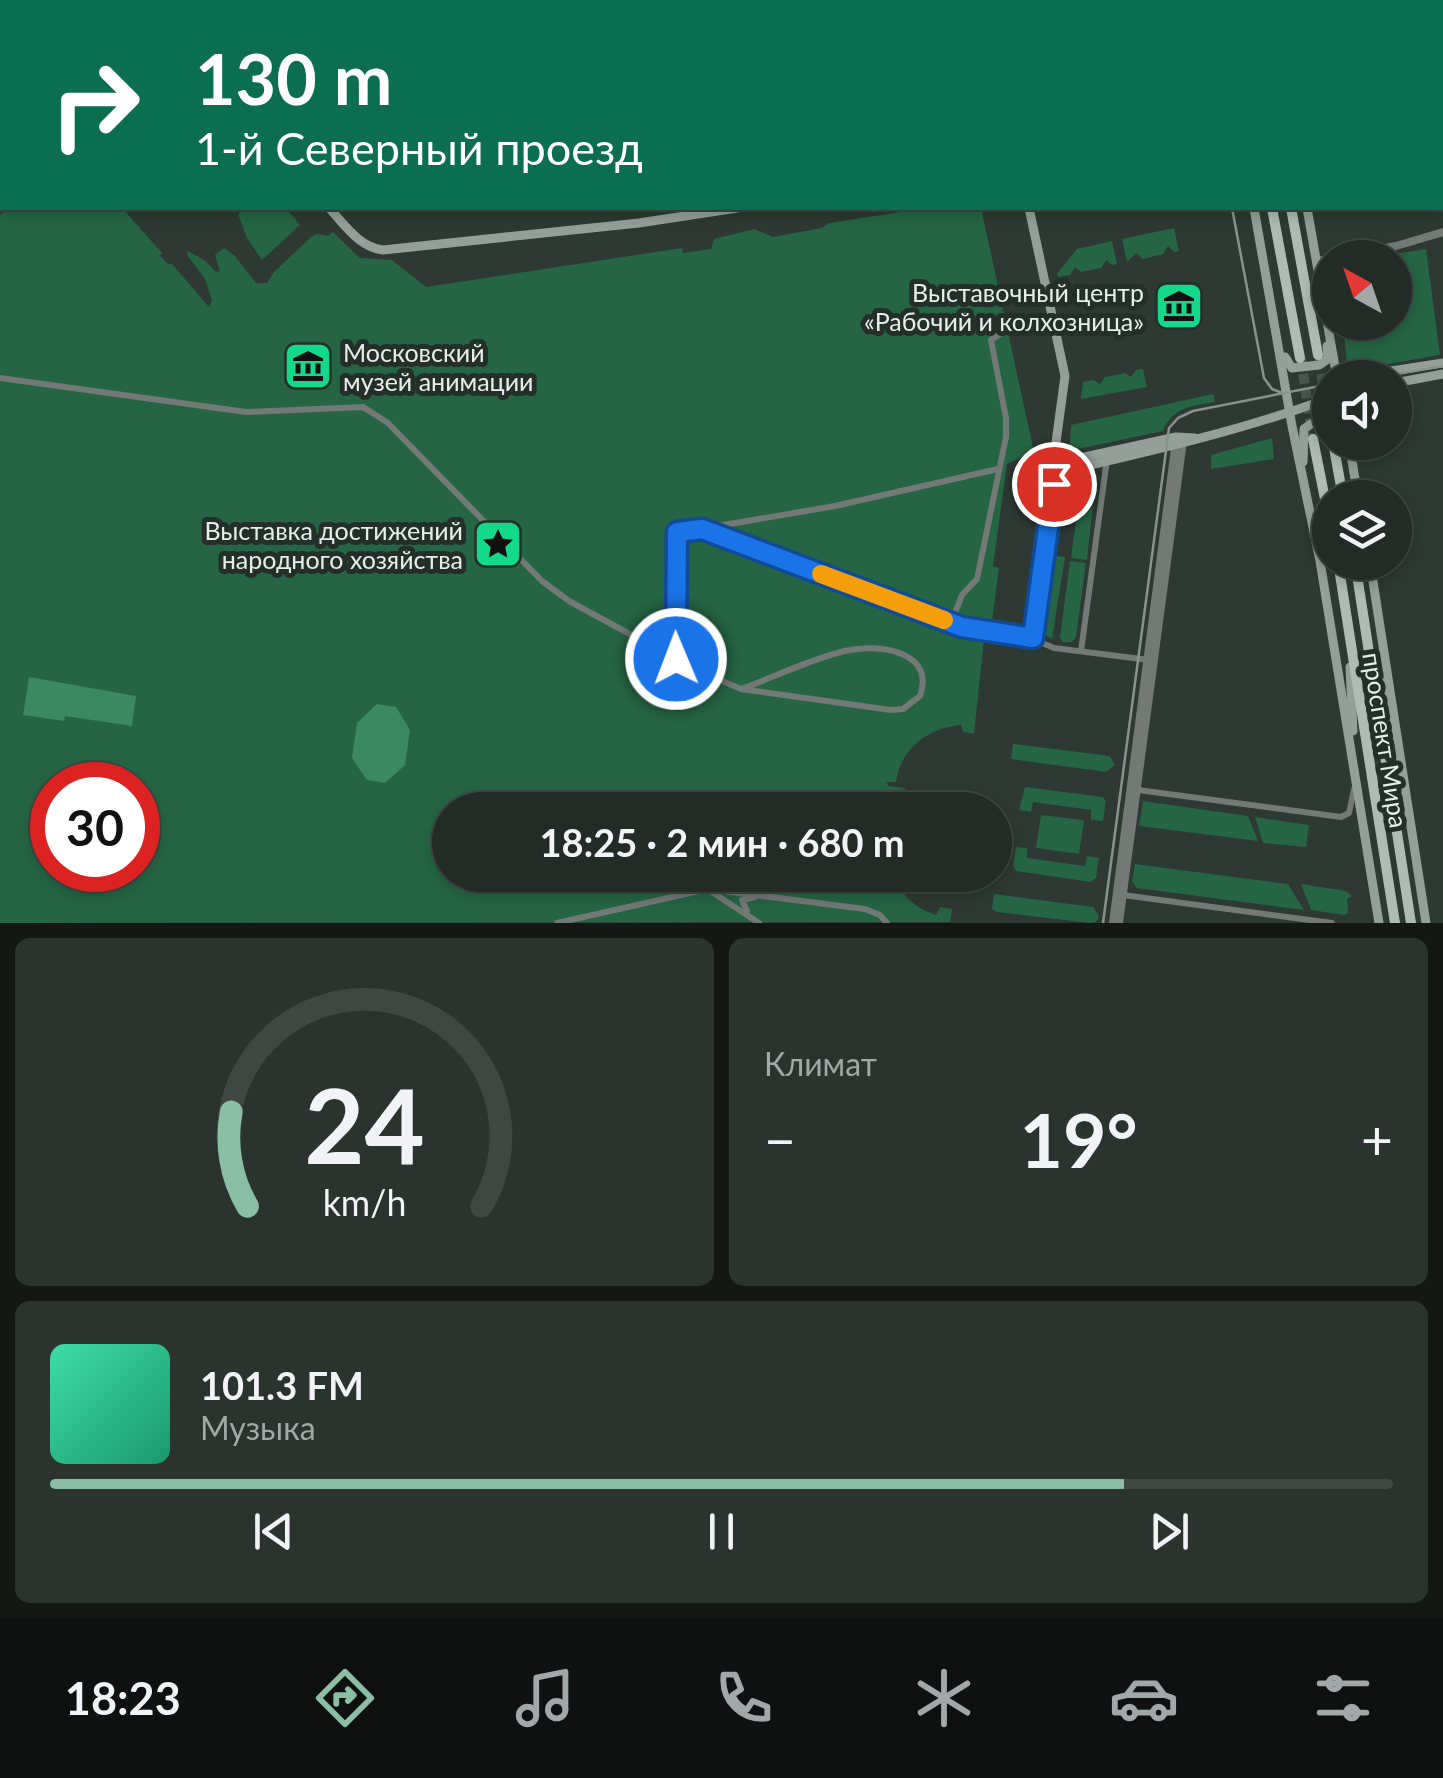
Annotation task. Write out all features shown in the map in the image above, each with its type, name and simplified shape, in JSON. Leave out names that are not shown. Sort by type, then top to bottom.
[{"type":"main road","points":[[332,210],[368,246],[383,250],[639,223],[721,210]]},
{"type":"main road","points":[[1028,210],[1065,376],[1058,426],[1060,463],[1061,480],[1054,484],[1043,482],[1038,471],[1043,460],[1060,463],[1106,462],[1180,441]]},
{"type":"main road","points":[[1254,210],[1354,761],[1379,923]]},
{"type":"main road","points":[[1272,210],[1300,358]]},
{"type":"main road","points":[[1291,210],[1318,355]]},
{"type":"main road","points":[[1308,210],[1313,240]]},
{"type":"main road","points":[[1276,336],[1292,368],[1328,359],[1328,340]]},
{"type":"main road","points":[[1412,368],[1443,363]]},
{"type":"main road","points":[[1412,380],[1443,374]]},
{"type":"main road","points":[[1060,463],[1139,445],[1198,438],[1312,405]]},
{"type":"main road","points":[[1303,474],[1302,431],[1312,424]]},
{"type":"main road","points":[[1058,426],[1063,451],[1077,458]]},
{"type":"main road","name":"проспект Мира","points":[[1341,580],[1395,923]]},
{"type":"main road","name":"проспект Мира","points":[[1357,580],[1411,923]]},
{"type":"main road","points":[[1373,580],[1426,923]]},
{"type":"main road","points":[[1365,636],[1400,746]]},
{"type":"main road","points":[[1350,639],[1354,761]]},
{"type":"street","points":[[1412,241],[1443,232]]},
{"type":"street","points":[[951,623],[962,595],[977,579],[1006,438],[1006,418],[990,340],[1007,329],[1053,320]]},
{"type":"street","points":[[0,378],[246,412],[364,407],[388,423],[554,592],[676,659],[741,689],[903,709],[920,696],[924,675],[917,662],[906,654],[846,650],[741,689]]},
{"type":"street","points":[[1116,923],[1180,441]]},
{"type":"street","points":[[1081,651],[1106,462],[1139,445]]},
{"type":"street","points":[[676,659],[677,532],[835,506],[998,470]]},
{"type":"street","points":[[1033,638],[1054,484]]},
{"type":"street","points":[[702,529],[951,623],[1033,638],[1050,647],[1150,660]]},
{"type":"street","points":[[770,694],[766,686],[772,678]]},
{"type":"street","points":[[1134,791],[1341,818],[1349,812],[1356,778]]},
{"type":"street","points":[[557,923],[690,892]]},
{"type":"street","points":[[711,892],[760,923]]},
{"type":"street","points":[[728,892],[865,909],[887,923]]},
{"type":"street","points":[[1120,895],[1332,923]]},
{"type":"street","points":[[760,923],[744,908],[742,900],[750,896],[771,897]]},
{"type":"shaded area","name":"Выставка достижений народного хозяйства","points":[[6,210],[124,210],[162,253],[160,256],[172,264],[209,307],[212,300],[205,279],[188,251],[216,272],[220,271],[215,255],[224,248],[256,283],[267,283],[311,237],[333,232],[360,258],[392,260],[426,287],[682,248],[683,253],[711,249],[714,239],[754,229],[773,237],[822,228],[829,223],[914,210],[981,210],[1034,452],[1007,464],[993,566],[999,568],[991,629],[985,629],[974,734],[963,732],[961,725],[938,730],[918,742],[904,759],[896,782],[887,782],[888,786],[905,788],[905,792],[432,792],[432,892],[903,892],[915,905],[936,915],[940,907],[952,909],[950,922],[0,923],[0,215]]},
{"type":"shaded area","points":[[243,210],[288,210],[300,225],[262,260],[247,238],[238,214]]},
{"type":"shaded area","points":[[1174,228],[1179,251],[1168,246],[1163,254],[1143,259],[1136,253],[1127,262],[1122,239]]},
{"type":"shaded area","points":[[1112,241],[1117,264],[1106,260],[1101,268],[1081,272],[1075,267],[1070,275],[1058,277],[1077,249]]},
{"type":"shaded area","points":[[1426,249],[1440,355],[1411,360],[1347,360],[1345,340],[1412,340],[1412,251]]},
{"type":"shaded area","points":[[1143,369],[1147,387],[1081,399],[1083,382],[1094,380],[1100,384],[1105,377],[1125,373],[1131,377],[1136,370]]},
{"type":"shaded area","points":[[1213,394],[1215,402],[1178,412],[1163,431],[1078,449],[1070,445],[1071,425]]},
{"type":"shaded area","points":[[1272,438],[1274,459],[1211,469],[1211,455]]},
{"type":"shaded area","points":[[1096,475],[1087,560],[1071,558],[1081,483]]},
{"type":"shaded area","points":[[1050,555],[1065,557],[1052,639],[1043,634],[1041,626]]},
{"type":"shaded area","points":[[1070,561],[1086,563],[1076,637],[1072,642],[1063,642],[1060,638]]},
{"type":"shaded area","points":[[29,677],[136,696],[132,726],[65,716],[64,721],[23,715]]},
{"type":"shaded area","points":[[377,704],[396,707],[410,730],[405,765],[385,783],[367,780],[352,758],[357,723]]},
{"type":"shaded area","points":[[1013,744],[1110,756],[1115,765],[1106,772],[1011,759]]},
{"type":"shaded area","points":[[1025,787],[1103,797],[1103,821],[1091,820],[1091,810],[1033,802],[1031,812],[1019,810]]},
{"type":"shaded area","points":[[1143,801],[1248,816],[1258,841],[1139,826]]},
{"type":"shaded area","points":[[1041,815],[1084,820],[1079,854],[1036,848]]},
{"type":"shaded area","points":[[1255,817],[1309,825],[1306,847],[1263,843]]},
{"type":"shaded area","points":[[1016,847],[1027,848],[1027,858],[1085,866],[1087,856],[1099,858],[1096,878],[1091,882],[1016,871]]},
{"type":"shaded area","points":[[1135,864],[1288,884],[1304,910],[1137,888],[1132,882]]},
{"type":"shaded area","points":[[1301,884],[1346,891],[1352,896],[1347,899],[1348,913],[1311,910]]},
{"type":"shaded area","points":[[994,894],[1093,907],[1099,916],[1090,923],[997,912],[992,909]]},
{"type":"tunnel","points":[[1301,359],[1312,432]]},
{"type":"tram line","points":[[1232,210],[1264,378],[1272,389],[1285,394]]},
{"type":"tram line","points":[[1412,371],[1443,366]]},
{"type":"tram line","points":[[1103,923],[1169,428],[1193,411],[1312,388]]},
{"type":"slow traffic","points":[[821,574],[944,620]]},
{"type":"place","name":"Выставочный центр «Рабочий и колхозница»","points":[[1179,306]]},
{"type":"place","name":"Московский музей анимации","points":[[308,366]]},
{"type":"place","name":"Выставка достижений народного хозяйства","points":[[498,544]]},
{"type":"route","points":[[676,659],[677,532],[702,529],[962,627],[1033,638],[1054,484]]}]
